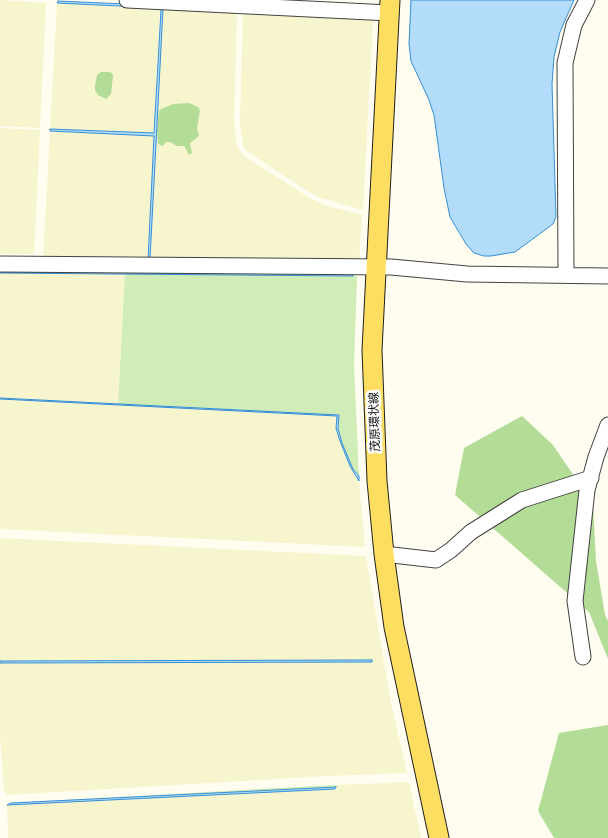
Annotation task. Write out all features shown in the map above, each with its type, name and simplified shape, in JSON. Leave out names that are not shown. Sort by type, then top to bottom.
[{"type":"main road","name":"茂原環状線","points":[[390,7],[376,268],[373,387],[377,481],[394,627],[439,838]]},
{"type":"street","points":[[127,0],[390,7]]},
{"type":"street","points":[[566,275],[565,62],[574,25],[586,0]]},
{"type":"street","points":[[0,264],[376,268],[467,274],[608,276]]},
{"type":"street","points":[[583,657],[575,601],[587,490],[608,425]]},
{"type":"street","points":[[384,554],[436,560],[451,550],[471,532],[522,500],[590,478]]},
{"type":"shaded area","points":[[0,0],[46,3],[40,128],[0,126]]},
{"type":"shaded area","points":[[57,3],[160,8],[154,134],[50,129]]},
{"type":"shaded area","points":[[163,9],[237,12],[234,121],[239,150],[247,158],[310,198],[324,205],[362,215],[359,263],[150,259]]},
{"type":"shaded area","points":[[243,12],[373,20],[363,210],[321,198],[307,191],[245,150],[240,122]]},
{"type":"shaded area","points":[[0,128],[40,130],[34,254],[0,254]]},
{"type":"shaded area","points":[[50,131],[154,135],[148,260],[43,259]]},
{"type":"shaded area","points":[[0,273],[125,274],[118,404],[0,398]]},
{"type":"shaded area","points":[[0,399],[337,416],[336,428],[340,441],[350,466],[359,481],[365,547],[0,529]]},
{"type":"shaded area","points":[[0,538],[366,556],[390,698],[407,773],[7,795],[4,789],[0,735],[0,663],[372,662],[371,660],[0,661]]},
{"type":"shaded area","points":[[409,782],[421,838],[8,838],[7,805],[336,789],[336,785]]},
{"type":"green space","points":[[101,72],[112,73],[113,76],[111,94],[106,99],[98,95],[95,90],[97,75]]},
{"type":"green space","points":[[189,103],[200,110],[197,128],[199,136],[190,143],[192,153],[189,155],[183,146],[176,146],[171,142],[166,142],[163,146],[158,144],[157,130],[159,111],[161,109],[173,104]]},
{"type":"green space","points":[[125,274],[357,276],[354,365],[359,476],[353,469],[342,443],[338,428],[339,415],[118,404]]},
{"type":"green space","points":[[522,416],[553,445],[593,504],[596,561],[605,615],[608,621],[608,659],[589,612],[455,495],[464,448]]},
{"type":"green space","points":[[608,725],[608,838],[554,838],[538,811],[559,733]]},
{"type":"green space","points":[[336,785],[336,787],[11,803],[278,788]]},
{"type":"water","points":[[411,0],[574,0],[560,32],[554,57],[552,84],[556,217],[553,224],[515,252],[491,256],[474,253],[466,244],[450,217],[434,115],[411,61],[409,44]]},
{"type":"water","points":[[58,1],[237,9],[163,9],[150,259],[148,260],[154,136],[50,131],[50,129],[154,133],[161,10],[160,8],[57,3]]},
{"type":"water","points":[[0,273],[353,274],[353,276]]},
{"type":"water","points":[[0,398],[339,415],[338,428],[342,443],[353,469],[359,476],[359,481],[350,466],[340,441],[336,428],[337,416]]},
{"type":"water","points":[[372,660],[372,662],[0,663],[0,661]]},
{"type":"water","points":[[336,787],[335,789],[7,805],[11,803]]}]
